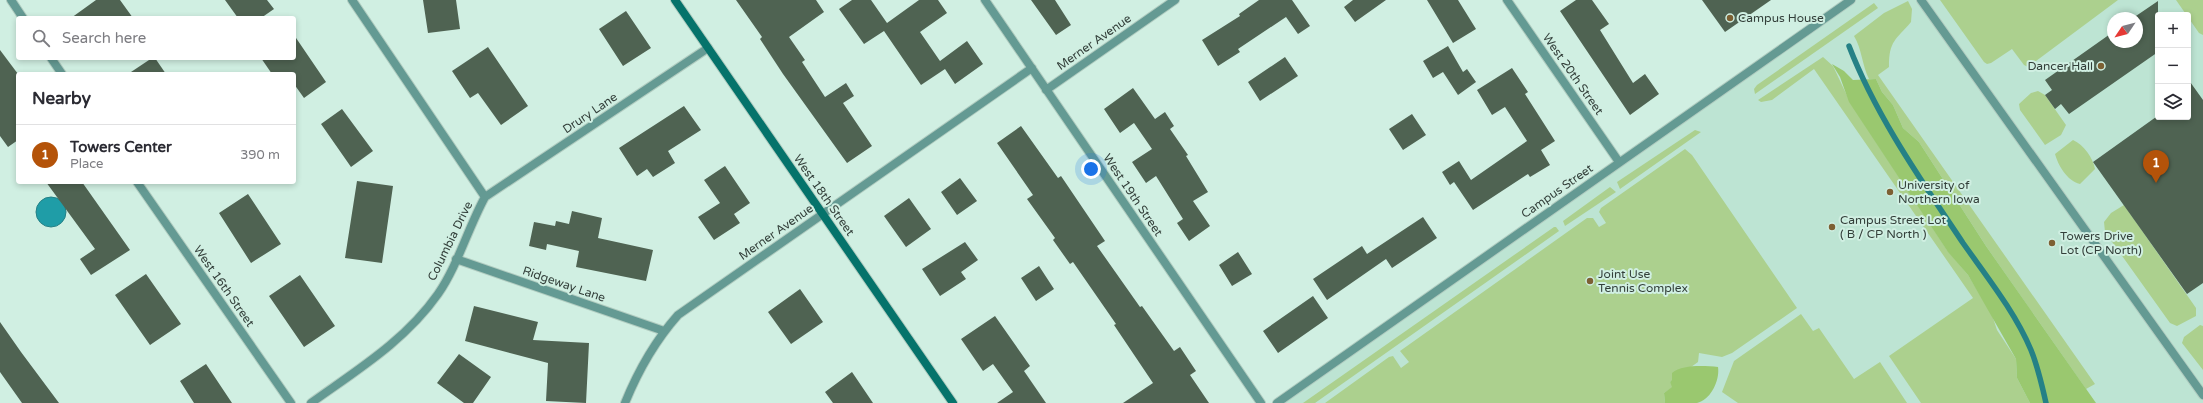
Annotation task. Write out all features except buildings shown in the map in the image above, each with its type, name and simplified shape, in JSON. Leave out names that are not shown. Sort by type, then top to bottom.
[{"type":"main road","name":"West 18th Street","points":[[675,0],[953,403]]},
{"type":"street","points":[[11,0],[22,16]]},
{"type":"street","name":"Columbia Drive","points":[[312,403],[385,350],[413,325],[438,293],[456,259],[470,225],[485,198],[352,0]]},
{"type":"street","name":"West 19th Street","points":[[985,0],[1261,403]]},
{"type":"street","name":"Merner Avenue","points":[[1046,90],[1175,0]]},
{"type":"street","name":"West 20th Street","points":[[1507,0],[1619,162]]},
{"type":"street","name":"Campus Street","points":[[1278,403],[1851,0]]},
{"type":"street","points":[[1921,0],[2203,396]]},
{"type":"street","name":"Drury Lane","points":[[485,198],[708,48]]},
{"type":"street","points":[[52,60],[61,72]]},
{"type":"street","name":"Merner Avenue","points":[[625,403],[638,374],[664,331],[678,315],[1032,68]]},
{"type":"street","name":"West 16th Street","points":[[138,184],[291,403]]},
{"type":"street","name":"Ridgeway Lane","points":[[456,259],[664,331]]},
{"type":"shaded area","name":"University of Northern Iowa","points":[[1850,0],[2203,0],[2203,403],[1284,403],[1289,395]]},
{"type":"green space","points":[[1940,0],[2118,0],[2028,67],[2024,65],[2012,49],[1991,63],[1987,64],[1984,62]]},
{"type":"green space","points":[[2176,0],[2203,0],[2203,35],[2199,33],[2191,22],[2191,12],[2184,12]]},
{"type":"green space","points":[[1908,1],[1912,9],[1911,22],[1894,41],[1890,51],[1889,67],[1878,75],[2095,384],[2086,389],[1986,246],[1919,142],[1903,128],[1893,105],[1882,92],[1876,79],[1869,79],[1859,46],[1854,36],[1884,13]]},
{"type":"green space","points":[[1874,3],[1878,8],[1755,94],[1754,89],[1757,85]]},
{"type":"green space","points":[[1823,57],[1833,66],[1851,104],[1947,250],[1968,275],[1992,315],[1997,330],[2016,359],[2017,378],[2030,403],[1921,403],[1889,356],[1973,298],[1814,69],[1772,100],[1761,102],[1758,100]]},
{"type":"green space","points":[[1832,64],[1844,71],[1853,80],[1876,79],[1882,92],[1893,105],[1903,128],[1919,142],[1986,246],[2096,403],[2030,403],[2017,378],[2016,359],[1968,275],[1948,252],[1849,102],[1840,77]]},
{"type":"green space","points":[[2038,91],[2045,95],[2066,125],[2061,135],[2045,145],[2020,110],[2019,104],[2031,93]]},
{"type":"green space","points":[[1695,130],[1701,132],[1620,189],[1617,182]]},
{"type":"green space","points":[[2073,140],[2081,145],[2087,152],[2095,169],[2080,184],[2071,180],[2067,176],[2058,163],[2055,154]]},
{"type":"green space","points":[[1685,149],[1692,155],[1797,308],[1732,353],[1722,357],[1699,353],[1698,362],[1670,382],[1673,387],[1664,393],[1665,403],[1325,403],[1389,357],[1393,356],[1401,368],[1409,362],[1400,351],[1587,218],[1593,218],[1599,227],[1606,223],[1599,212],[1601,208]]},
{"type":"green space","points":[[1610,187],[1616,192],[1565,226],[1563,221]]},
{"type":"green space","points":[[2124,205],[2196,308],[2196,316],[2177,326],[2170,323],[2105,232],[2104,222],[2111,213]]},
{"type":"green space","points":[[1556,227],[1559,231],[1315,403],[1303,403]]},
{"type":"green space","points":[[1801,314],[1813,331],[1819,328],[1854,379],[1880,362],[1907,403],[1738,403],[1722,392],[1734,361]]},
{"type":"green space","points":[[2200,325],[2203,326],[2203,370],[2182,343],[2184,337]]},
{"type":"green space","points":[[1688,367],[1718,367],[1718,378],[1714,389],[1702,401],[1697,403],[1665,403],[1664,393],[1672,387],[1670,382],[1672,380],[1672,373]]},
{"type":"water","points":[[51,197],[61,202],[66,212],[61,222],[51,227],[41,222],[36,212],[41,202]]},
{"type":"waterway","points":[[1849,46],[1872,97],[1900,147],[2017,322],[2031,350],[2040,376],[2046,403]]},
{"type":"place","name":"Campus House","points":[[1730,18]]},
{"type":"place","name":"Dancer Hall","points":[[2101,66]]},
{"type":"place","name":"Towers Center","points":[[2156,183]]},
{"type":"place","name":"University of Northern Iowa","points":[[1890,192]]},
{"type":"place","name":"Campus Street Lot ( B / CP North )","points":[[1832,227]]},
{"type":"place","name":"Towers Drive Lot (CP North)","points":[[2052,243]]},
{"type":"place","name":"Joint Use Tennis Complex","points":[[1590,281]]}]
